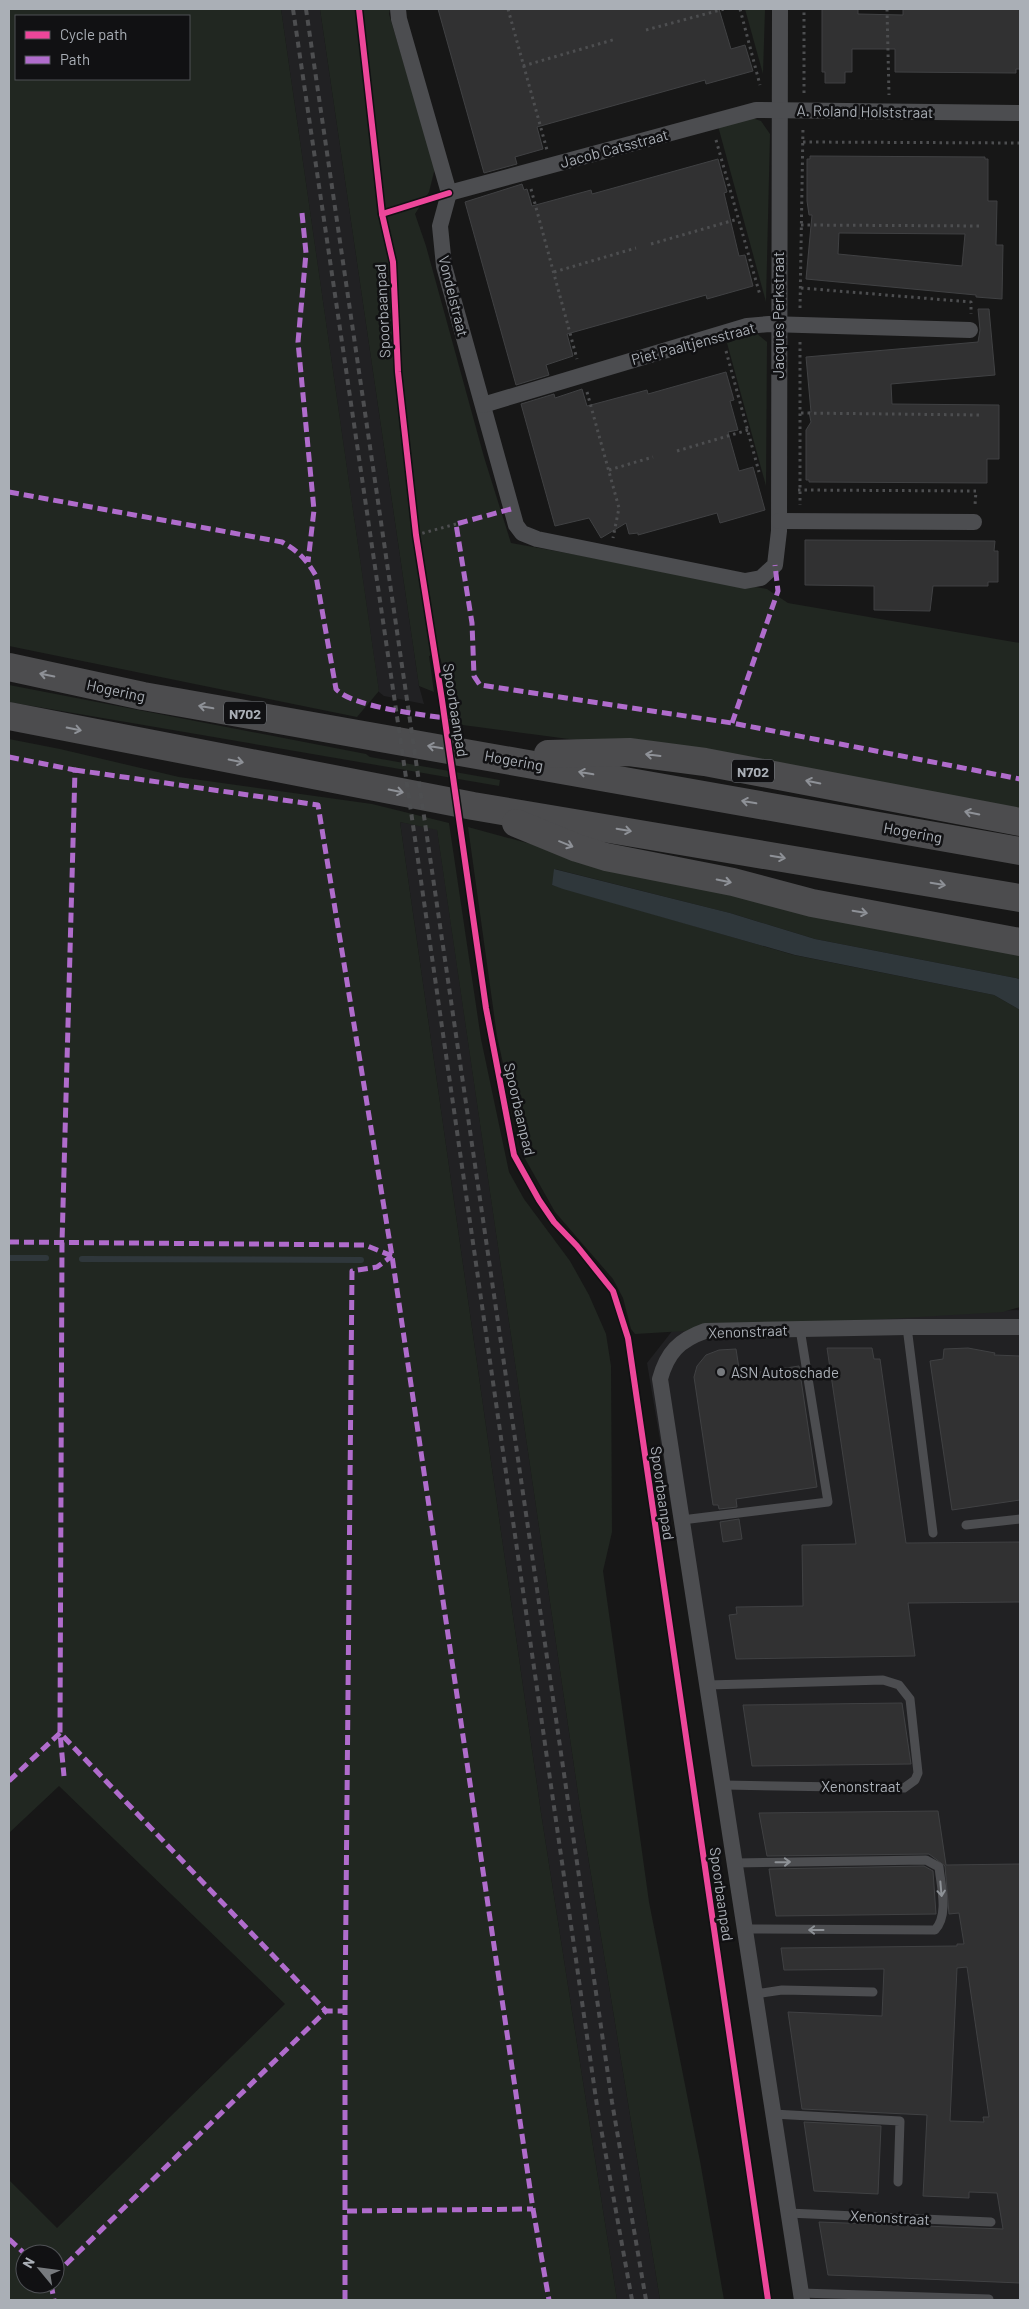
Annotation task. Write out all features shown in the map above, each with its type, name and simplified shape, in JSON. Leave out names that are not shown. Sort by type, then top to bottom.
[{"type":"highway","name":"Hogering","points":[[9,667],[143,696],[1020,851]]},
{"type":"highway","points":[[9,716],[472,806],[1020,898]]},
{"type":"highway","name":"N702","points":[[483,755],[629,752],[705,762],[1020,822]]},
{"type":"highway","points":[[472,806],[576,848],[606,857],[732,882],[812,903],[1020,942]]},
{"type":"street","points":[[398,9],[399,19],[449,192]]},
{"type":"street","name":"A. Roland Holststraat","points":[[780,9],[774,110],[1020,113]]},
{"type":"street","name":"Jacob Catsstraat","points":[[449,192],[756,110],[774,110]]},
{"type":"street","name":"Jacques Perkstraat","points":[[516,524],[522,533],[537,539],[745,581],[761,578],[775,565],[779,521],[778,413],[773,324],[780,142],[774,110]]},
{"type":"street","name":"Vondelstraat","points":[[449,192],[440,226],[444,266],[516,524]]},
{"type":"street","name":"Piet Paaltjensstraat","points":[[482,405],[747,326],[773,324],[970,330]]},
{"type":"street","points":[[779,521],[974,522]]},
{"type":"street","name":"Xenonstraat","points":[[802,2297],[660,1379],[664,1362],[674,1347],[688,1337],[705,1331],[907,1326],[1020,1327]]},
{"type":"lane","points":[[907,1326],[933,1533]]},
{"type":"lane","points":[[682,1520],[828,1502],[800,1329]]},
{"type":"lane","points":[[966,1525],[1020,1519]]},
{"type":"lane","name":"Xenonstraat","points":[[707,1685],[882,1680],[899,1686],[910,1699],[918,1772],[910,1785],[904,1788],[722,1784]]},
{"type":"lane","points":[[735,1863],[926,1860],[939,1867],[943,1912],[940,1925],[935,1930],[745,1929]]},
{"type":"lane","points":[[755,1994],[782,1990],[873,1992]]},
{"type":"lane","points":[[773,2114],[900,2121],[898,2182]]},
{"type":"lane","name":"Xenonstraat","points":[[788,2212],[991,2222]]},
{"type":"lane","points":[[802,2297],[990,2299]]},
{"type":"path","points":[[508,9],[551,165]]},
{"type":"path","points":[[646,30],[724,9]]},
{"type":"path","points":[[740,9],[774,110]]},
{"type":"path","points":[[800,521],[802,413],[799,326],[804,110],[804,9]]},
{"type":"path","points":[[887,9],[889,111]]},
{"type":"path","points":[[523,66],[616,39]]},
{"type":"path","points":[[711,122],[738,219],[773,324]]},
{"type":"path","points":[[780,142],[1020,143]]},
{"type":"path","points":[[651,244],[738,219]]},
{"type":"path","points":[[778,224],[983,226]]},
{"type":"path","points":[[554,272],[636,248]]},
{"type":"path","points":[[721,333],[760,473]]},
{"type":"path","points":[[778,413],[980,415]]},
{"type":"path","points":[[677,451],[748,430]]},
{"type":"path","points":[[609,470],[653,457]]},
{"type":"path","points":[[416,535],[456,524]]},
{"type":"path","points":[[415,525],[418,545]]},
{"type":"shaded area","points":[[9,9],[281,9],[379,691],[357,717],[9,646]]},
{"type":"shaded area","points":[[281,9],[320,9],[419,686],[424,704],[384,696],[379,692]]},
{"type":"shaded area","points":[[320,9],[390,9],[389,14],[435,168],[429,192],[415,214],[426,246],[484,457],[511,543],[767,589],[788,603],[1020,643],[1020,813],[584,741],[455,724],[451,696],[439,654],[429,656],[434,692],[419,686]]},
{"type":"shaded area","points":[[745,9],[765,9],[763,74]]},
{"type":"shaded area","points":[[749,117],[761,121],[770,134],[766,302],[718,126]]},
{"type":"shaded area","points":[[756,333],[767,342],[766,486],[727,343]]},
{"type":"shaded area","points":[[9,685],[366,754],[370,757],[500,780],[499,786],[9,702]]},
{"type":"shaded area","points":[[9,739],[179,777],[372,804],[449,823],[481,1039],[509,1172],[524,1199],[570,1261],[589,1295],[606,1334],[611,1366],[612,1532],[603,1571],[649,1902],[700,2161],[724,2300],[660,2300],[580,1807],[437,830],[400,822],[541,1813],[617,2300],[9,2300],[9,2180],[57,2228],[285,2004],[59,1786],[9,1833]]},
{"type":"shaded area","points":[[400,822],[437,829],[580,1807],[660,2300],[617,2300],[541,1813]]},
{"type":"shaded area","points":[[468,827],[575,856],[1020,951],[1020,979],[815,939],[730,913],[555,869],[552,885],[794,955],[994,995],[1020,1010],[1020,1307],[1003,1312],[635,1334],[631,1329],[623,1298],[613,1279],[555,1212],[523,1155],[497,1036]]},
{"type":"shaded area","points":[[554,869],[730,913],[815,939],[1020,979],[1020,1010],[994,995],[795,955],[563,889],[552,885]]},
{"type":"shaded area","points":[[1020,1310],[1020,2300],[805,2300],[647,1363],[680,1321]]},
{"type":"building","points":[[438,9],[719,9],[731,49],[745,45],[753,71],[706,84],[705,80],[537,127],[543,149],[515,157],[517,164],[484,173]]},
{"type":"building","points":[[822,9],[858,9],[858,14],[903,15],[903,9],[1020,9],[1020,69],[1016,69],[1016,73],[895,72],[895,49],[852,49],[852,72],[845,72],[845,83],[825,83],[825,72],[822,72]]},
{"type":"building","points":[[810,156],[985,157],[985,159],[988,159],[988,201],[997,201],[996,245],[1003,245],[1002,299],[806,279],[812,215],[809,215],[807,201],[807,159],[810,159]],"holes":[[[839,233],[965,234],[962,266],[838,254]]]},
{"type":"building","points":[[718,159],[727,192],[724,193],[739,256],[745,255],[753,286],[707,299],[706,295],[567,334],[573,356],[546,365],[549,375],[516,385],[465,202],[522,184],[524,190],[527,189],[532,206],[591,190],[592,194]]},
{"type":"building","points":[[978,309],[989,309],[995,375],[891,384],[892,404],[999,405],[999,459],[987,459],[987,483],[809,482],[809,480],[806,480],[806,430],[811,422],[809,412],[811,412],[806,357],[978,342],[980,330]]},
{"type":"building","points":[[726,372],[734,400],[730,401],[738,430],[728,432],[739,471],[753,467],[765,510],[720,523],[717,513],[638,535],[638,533],[629,534],[626,523],[601,538],[589,518],[555,526],[521,404],[554,394],[555,398],[582,389],[587,406],[647,390],[648,394]]},
{"type":"building","points":[[805,540],[995,541],[994,551],[998,551],[998,582],[988,582],[988,586],[933,586],[930,611],[874,610],[874,586],[805,585]]},
{"type":"building","points":[[827,1348],[872,1348],[874,1359],[880,1359],[906,1543],[1020,1542],[1020,1602],[908,1603],[915,1656],[736,1659],[729,1615],[737,1614],[736,1607],[803,1606],[802,1545],[856,1544]]},
{"type":"building","points":[[968,1348],[995,1353],[994,1355],[1020,1356],[1020,1500],[952,1510],[930,1361],[943,1359],[944,1349]]},
{"type":"building","points":[[736,1349],[740,1375],[799,1366],[817,1487],[736,1499],[737,1507],[719,1509],[718,1505],[713,1505],[694,1377],[697,1366],[706,1355],[719,1350]]},
{"type":"building","points":[[739,1519],[742,1539],[723,1542],[720,1522]]},
{"type":"building","points":[[902,1703],[911,1764],[752,1766],[743,1705]]},
{"type":"building","points":[[938,1811],[946,1865],[1020,1864],[1020,2283],[828,2275],[819,2222],[1003,2229],[997,2193],[969,2192],[969,2198],[923,2196],[927,2115],[802,2109],[788,2012],[882,2016],[884,1969],[784,1970],[781,1948],[957,1946],[957,1944],[964,1944],[959,1913],[949,1914],[945,1866],[929,1854],[767,1856],[759,1813]],"holes":[[[967,1967],[989,2117],[983,2117],[984,2122],[950,2121],[957,1968]]]},
{"type":"building","points":[[924,1866],[933,1871],[936,1914],[776,1916],[769,1869]]},
{"type":"building","points":[[804,2122],[881,2126],[878,2194],[814,2191]]},
{"type":"waterway","points":[[9,1258],[46,1258]]},
{"type":"waterway","points":[[82,1259],[361,1260]]},
{"type":"railway","points":[[293,9],[414,832],[597,2106],[632,2300]]},
{"type":"railway","points":[[306,9],[612,2102],[646,2300]]},
{"type":"marked path","points":[[302,213],[306,253],[298,342],[314,510],[308,562]]},
{"type":"marked path","points":[[9,492],[282,542],[302,556],[316,576],[336,689],[345,696],[375,706],[460,720]]},
{"type":"marked path","points":[[511,509],[456,524],[472,623],[474,676],[480,685],[732,723],[1020,779]]},
{"type":"marked path","points":[[732,723],[778,591],[775,565]]},
{"type":"marked path","points":[[9,757],[75,770],[62,1243],[60,1733],[64,1776]]},
{"type":"marked path","points":[[75,770],[318,805],[392,1256],[533,2209],[549,2300]]},
{"type":"marked path","points":[[9,1242],[365,1245],[392,1256]]},
{"type":"marked path","points":[[345,2300],[345,2011],[352,1271],[377,1267],[392,1256]]},
{"type":"marked path","points":[[9,1781],[60,1733],[326,2011]]},
{"type":"marked path","points":[[65,2265],[326,2011],[345,2011]]},
{"type":"marked path","points":[[347,2211],[533,2209]]},
{"type":"marked path","points":[[9,2239],[15,2245]]},
{"type":"marked path","points":[[53,2294],[54,2300]]},
{"type":"cycle path","name":"Spoorbaanpad","points":[[359,9],[382,214],[393,262],[398,372],[416,535],[442,700],[486,1008],[514,1155],[539,1200],[554,1222],[577,1246],[613,1291],[628,1338],[768,2300]]},
{"type":"cycle path","points":[[382,214],[449,193]]},
{"type":"place","name":"ASN Autoschade","points":[[721,1372]]}]
